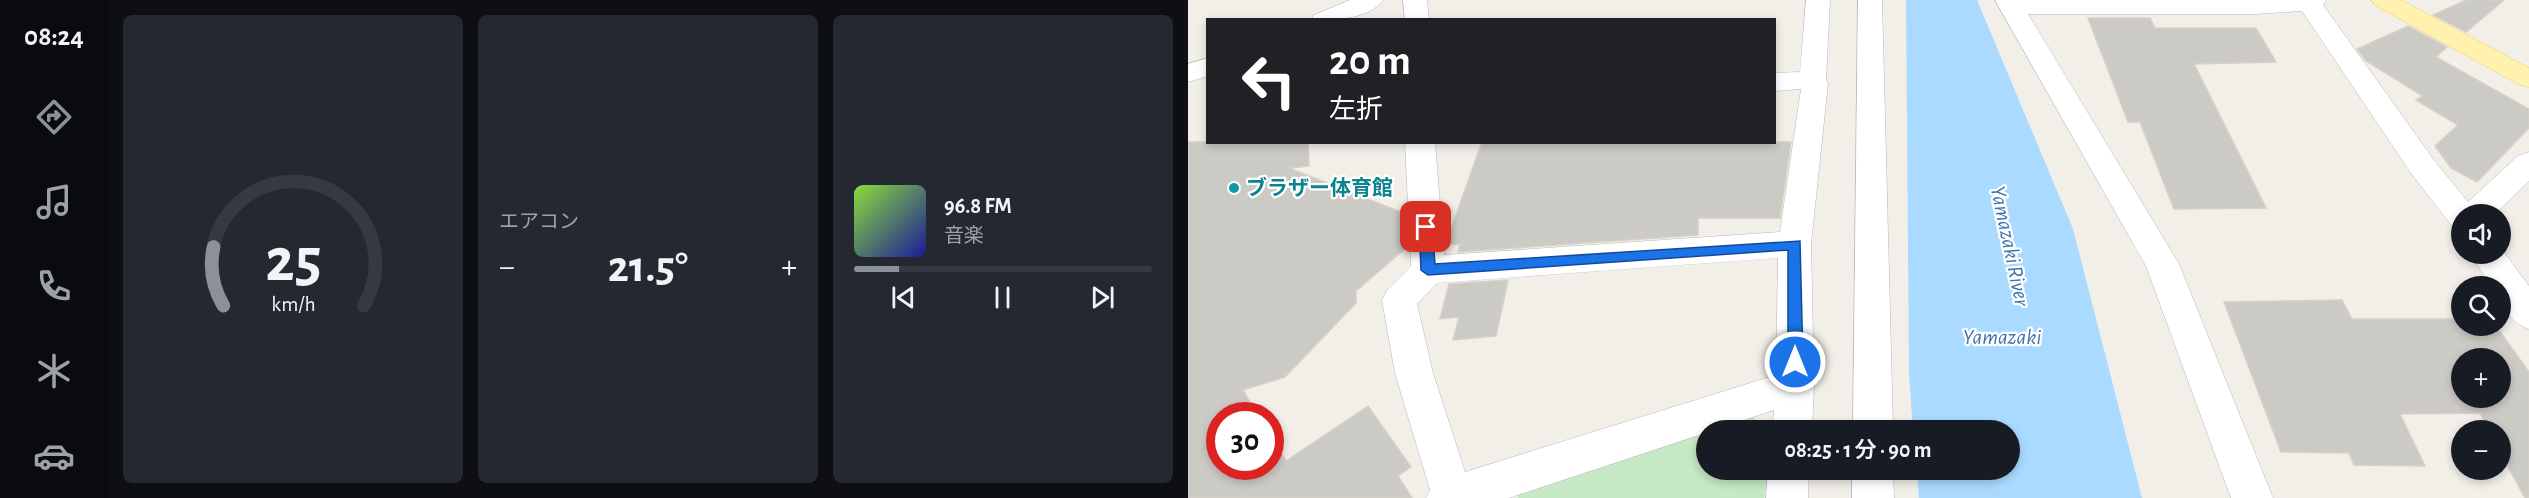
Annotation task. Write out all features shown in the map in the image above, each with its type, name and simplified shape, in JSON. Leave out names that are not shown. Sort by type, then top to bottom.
[{"type":"main road","points":[[2383,0],[2529,79]]},
{"type":"street","points":[[1328,18],[1371,0]]},
{"type":"street","points":[[1415,0],[1418,18]]},
{"type":"street","points":[[1793,420],[1795,386],[1795,244],[1815,83],[1813,80],[1818,0]]},
{"type":"street","points":[[1870,0],[1873,420]]},
{"type":"street","points":[[2009,4],[2254,7],[2311,2],[2422,166],[2452,204]]},
{"type":"street","points":[[2009,4],[2162,264],[2252,498]]},
{"type":"street","points":[[1188,74],[1206,67]]},
{"type":"street","points":[[1776,82],[1813,80]]},
{"type":"street","points":[[1420,144],[1428,270]]},
{"type":"street","points":[[2487,204],[2529,164]]},
{"type":"street","points":[[1795,244],[1428,270],[1399,300],[1414,373],[1450,497],[1795,386]]},
{"type":"street","points":[[2494,264],[2529,314]]},
{"type":"street","points":[[1787,498],[1788,480]]},
{"type":"street","points":[[1873,480],[1873,498]]},
{"type":"green space","points":[[1746,414],[1757,420],[1726,420]]},
{"type":"green space","points":[[1696,429],[1696,480],[1766,480],[1764,498],[1517,498],[1528,480]]},
{"type":"water","name":"Yamazaki","points":[[1906,0],[1977,0],[2073,229],[2142,498],[1919,498],[1918,480],[2020,480],[2020,420],[1912,420],[1909,373]]},
{"type":"building","points":[[2466,0],[2504,0],[2466,32],[2433,15]]},
{"type":"building","points":[[2088,18],[2150,18],[2155,28],[2256,28],[2276,62],[2194,64],[2266,208],[2174,209],[2140,122],[2128,122]]},
{"type":"building","points":[[2408,26],[2447,47],[2436,57],[2529,109],[2529,128],[2477,182],[2451,168],[2435,146],[2458,125],[2416,100],[2423,96],[2366,61],[2357,49]]},
{"type":"building","points":[[1188,142],[1308,144],[1309,166],[1289,168],[1406,214],[1408,246],[1356,291],[1356,303],[1285,377],[1243,390],[1250,402],[1206,402],[1206,480],[1284,480],[1284,458],[1286,461],[1368,406],[1411,467],[1398,476],[1412,498],[1188,498]]},
{"type":"building","points":[[1776,142],[1791,142],[1780,218],[1698,218],[1698,235],[1458,252],[1460,244],[1445,245],[1444,229],[1450,232],[1481,144],[1776,144]]},
{"type":"building","points":[[1508,280],[1496,336],[1453,340],[1459,317],[1440,319],[1449,284]]},
{"type":"building","points":[[2342,300],[2352,319],[2451,319],[2451,336],[2503,336],[2529,372],[2529,498],[2525,498],[2511,472],[2511,420],[2484,420],[2480,413],[2400,414],[2425,466],[2354,465],[2349,453],[2281,452],[2224,302]]},
{"type":"place","name":"ブラザー体育館","points":[[1234,188]]},
{"type":"route","points":[[1426,227],[1428,270],[1795,244],[1795,362]]},
{"type":"water label","name":"Yamazaki River","points":[[2010,246]]}]
